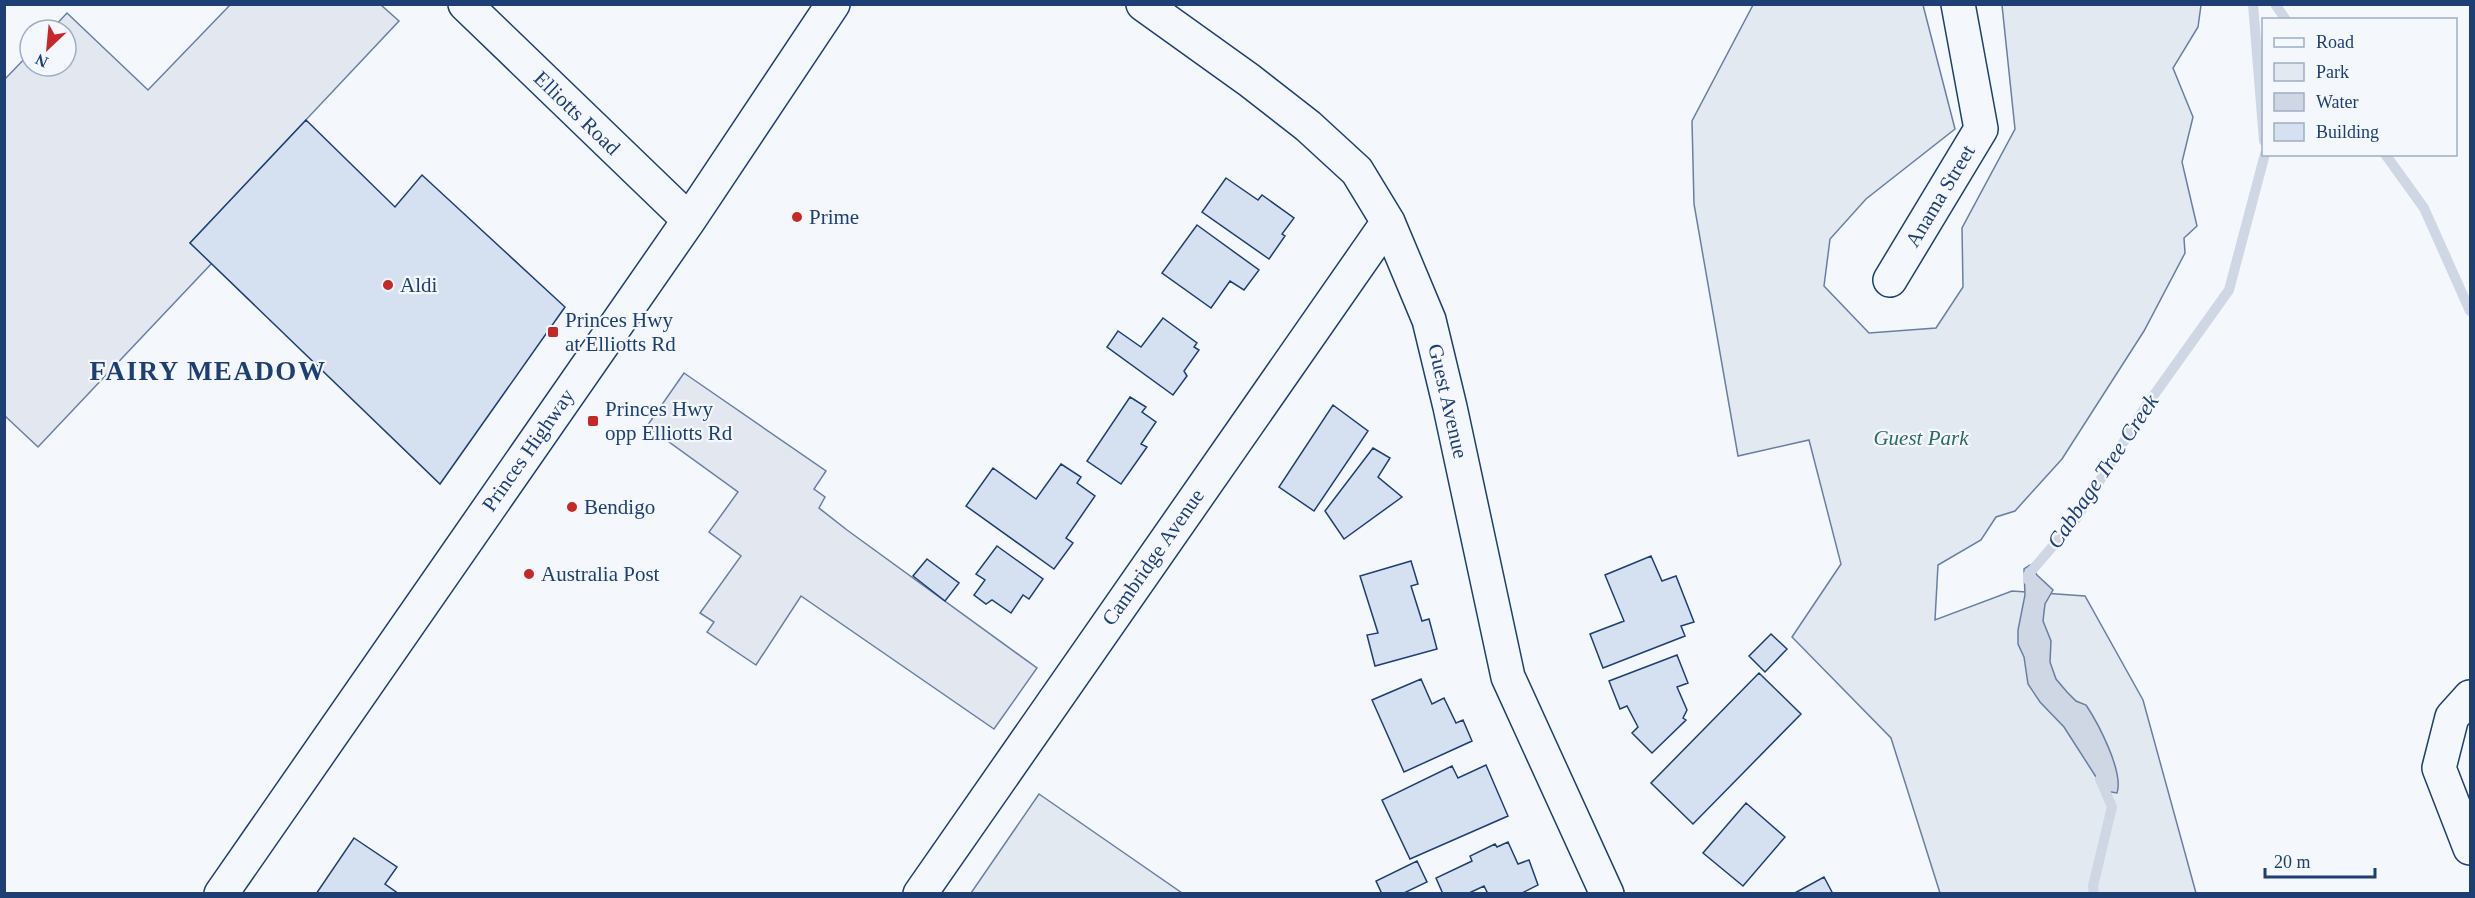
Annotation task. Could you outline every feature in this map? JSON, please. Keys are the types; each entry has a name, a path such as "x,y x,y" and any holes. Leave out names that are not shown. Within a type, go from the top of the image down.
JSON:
{"street":[{"name":"Elliotts Road","path":"465,4 689,220"},
{"name":"Princes Highway","path":"221,894 689,220 833,4"},
{"name":"Guest Avenue","path":"1143,4 1249,80 1308,126 1357,171 1388,222 1429,320 1508,677 1607,894"},
{"name":"Anama Street","path":"1890,280 1981,129 1958,4"},
{"name":"Cambridge Avenue","path":"920,894 1388,222"},
{"path":"2470,697 2452,717 2439,768 2470,848"}],"green space":[{"name":"Guest Park","path":"1753,5 1923,5 1955,129 1866,199 1830,239 1824,286 1869,333 1936,328 1963,287 1962,228 2015,129 2002,5 2201,5 2198,27 2173,68 2193,117 2182,162 2197,226 2184,238 2185,253 2144,331 2062,459 2015,511 1996,517 1981,540 1938,565 1935,620 2012,591 2085,596 2143,700 2196,893 1940,893 1891,738 1792,637 1841,564 1809,440 1738,456 1694,204 1692,121"},
{"path":"1039,794 1182,893 971,893"}],"shaded area":[{"path":"230,5 381,5 399,21 190,243 212,263 38,447 5,416 4,80 18,65 18,78 78,78 78,23 148,90"},
{"path":"67,13 72,18 62,18"},
{"path":"684,373 826,471 814,489 825,497 819,508 1037,668 994,729 801,596 756,665 707,632 714,622 700,613 741,556 709,532 738,492 647,426"}],"water":[{"name":"Cabbage Tree Creek","path":"2030,565 2053,590 2045,604 2043,621 2051,641 2050,662 2056,679 2076,701 2086,705 2097,723 2109,748 2117,773 2117,793 2105,791 2064,727 2040,702 2028,684 2024,657 2018,644 2018,630 2025,595 2024,569"}],"building":[{"name":"Aldi","path":"306,120 395,207 422,175 565,307 440,484 190,243"},
{"path":"1226,178 1258,200 1262,195 1294,218 1282,234 1285,236 1269,259 1202,212"},
{"path":"1197,225 1259,270 1244,290 1230,281 1211,308 1162,273"},
{"path":"1163,318 1197,343 1194,347 1199,350 1184,371 1187,376 1173,395 1107,347 1118,331 1141,347"},
{"path":"1130,397 1146,407 1142,412 1156,422 1141,444 1147,447 1121,484 1087,461"},
{"path":"1333,405 1368,431 1314,511 1279,487"},
{"path":"1373,448 1390,458 1378,477 1402,497 1344,539 1325,511"},
{"path":"1061,464 1081,477 1077,483 1095,496 1066,538 1073,543 1054,569 966,506 993,468 1036,499"},
{"path":"997,546 1043,579 1029,599 1023,595 1011,613 992,600 986,604 974,595 985,580 976,574"},
{"path":"1651,556 1662,581 1676,576 1694,622 1681,626 1685,636 1603,668 1590,634 1624,621 1605,575"},
{"path":"927,559 959,583 945,601 913,576"},
{"path":"1411,561 1418,584 1411,586 1422,621 1429,619 1437,649 1375,666 1367,635 1378,633 1360,576"},
{"path":"1771,634 1787,649 1765,672 1749,656"},
{"path":"1677,655 1688,683 1677,687 1687,710 1683,718 1686,720 1652,753 1632,733 1638,727 1627,706 1620,709 1609,681"},
{"path":"1759,673 1801,714 1693,824 1651,783"},
{"path":"1421,679 1432,704 1444,698 1456,723 1463,720 1472,741 1404,772 1372,700"},
{"path":"1486,765 1508,816 1410,859 1382,800 1452,766 1458,778"},
{"path":"1746,803 1785,837 1743,886 1703,853"},
{"path":"354,838 397,867 385,884 399,894 316,894"},
{"path":"1508,842 1518,864 1529,860 1538,885 1520,894 1488,894 1484,886 1467,894 1443,894 1436,878 1472,861 1470,856 1495,844 1497,847"},
{"path":"1417,861 1427,882 1402,894 1382,894 1376,881"},
{"path":"1824,877 1833,894 1793,894"}],"waterway":[{"name":"Cabbage Tree Creek","path":"2253,4 2262,116"},
{"path":"2275,4 2285,18"},
{"name":"Cabbage Tree Creek","path":"2028,580 2028,575 2076,519 2144,409 2229,290 2264,156"},
{"path":"2386,156 2424,208 2470,311"},
{"name":"Cabbage Tree Creek","path":"2094,894 2093,886 2112,807 2100,779"}],"place":[{"name":"Prime","path":"797,217"},
{"name":"Aldi","path":"388,285"},
{"name":"Princes Hwy at Elliotts Rd","path":"553,332"},
{"name":"Princes Hwy opp Elliotts Rd","path":"593,421"},
{"name":"Bendigo","path":"572,507"},
{"name":"Australia Post","path":"529,574"}],"district":[{"name":"FAIRY MEADOW","path":"208,371"}]}
